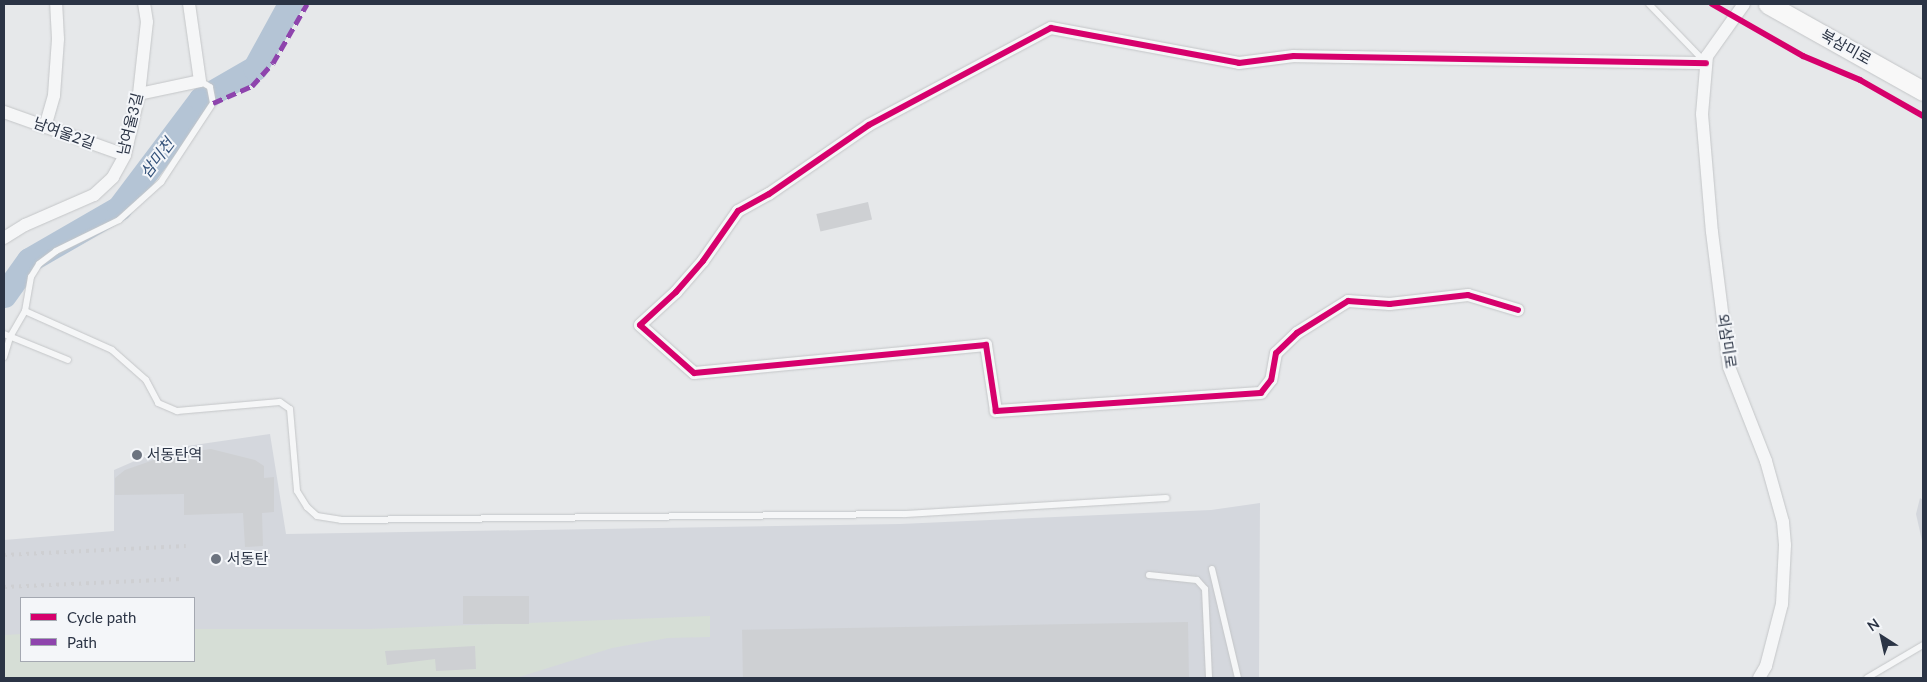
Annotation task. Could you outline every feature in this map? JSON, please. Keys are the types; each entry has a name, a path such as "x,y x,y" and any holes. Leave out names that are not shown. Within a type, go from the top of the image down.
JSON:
{"street":[{"path":"45,127 54,95 58,39 56,4"},
{"name":"남여울3길","path":"4,238 24,225 94,195 113,177 125,155 139,94 147,22 144,4"},
{"path":"139,94 205,84 189,4"},
{"name":"외삼미로","path":"1744,4 1707,56 1702,114 1712,232 1729,367 1776,493 1786,546 1782,604 1766,666 1759,678"},
{"name":"북삼미로","path":"1768,4 1923,91"},
{"path":"1518,310 1468,295 1390,304 1348,301 1297,333 1276,353 1271,380 1261,392 996,411 986,345 694,373 640,325 703,261 738,211 769,194 869,125 1051,28 1239,63 1294,56 1706,63"},
{"name":"남여울2길","path":"4,112 125,155"}],"lane":[{"path":"1649,4 1706,63"},
{"path":"4,357 7,336 25,311 32,277 39,264 56,251 119,220 144,200 182,153 213,103 205,84"},
{"path":"25,311 112,350 146,380 158,403 177,410 280,402 290,409 298,491 306,507 318,516 340,520 905,514 1167,498"},
{"path":"7,336 68,360"},
{"path":"1212,569 1238,678"},
{"path":"1149,576 1197,580 1205,589 1209,678"},
{"path":"1867,678 1923,644"}],"shaded area":[{"path":"270,434 286,534 900,524 1211,510 1260,503 1259,678 4,678 4,540 114,531 114,470 160,450"},
{"path":"1920,498 1923,500 1923,545 1916,514"},
{"path":"710,616 710,637 668,638 612,648 516,678 4,678 4,635 20,634 20,662 195,662 195,629 369,629"}],"building":[{"path":"868,202 872,220 820,231 816,214"},
{"path":"211,449 255,460 264,466 264,478 274,477 274,512 262,513 263,546 245,547 243,513 184,515 184,494 115,495 115,478 125,470 168,455"},
{"path":"463,596 529,596 529,624 463,624"},
{"path":"1188,622 1189,678 743,678 742,630"},
{"path":"475,646 476,669 436,671 435,659 387,665 385,651"}],"waterway":[{"name":"삼미천","path":"4,295 29,260 119,208 201,99 255,68 290,4"}],"railway":[{"path":"4,555 186,546"},
{"path":"4,587 182,579"}],"marked path":[{"path":"213,103 252,86 273,63 307,4"}],"cycle path":[{"path":"1712,4 1803,56 1860,80 1923,116"},
{"path":"1518,310 1468,295 1390,304 1348,301 1297,333 1276,353 1271,380 1261,393 996,411 986,345 694,373 640,325 676,292 703,261 738,211 769,194 869,125 1051,28 1239,63 1294,56 1706,63"}],"place":[{"name":"서동탄역","path":"137,455"},
{"name":"서동탄","path":"216,559"}]}
